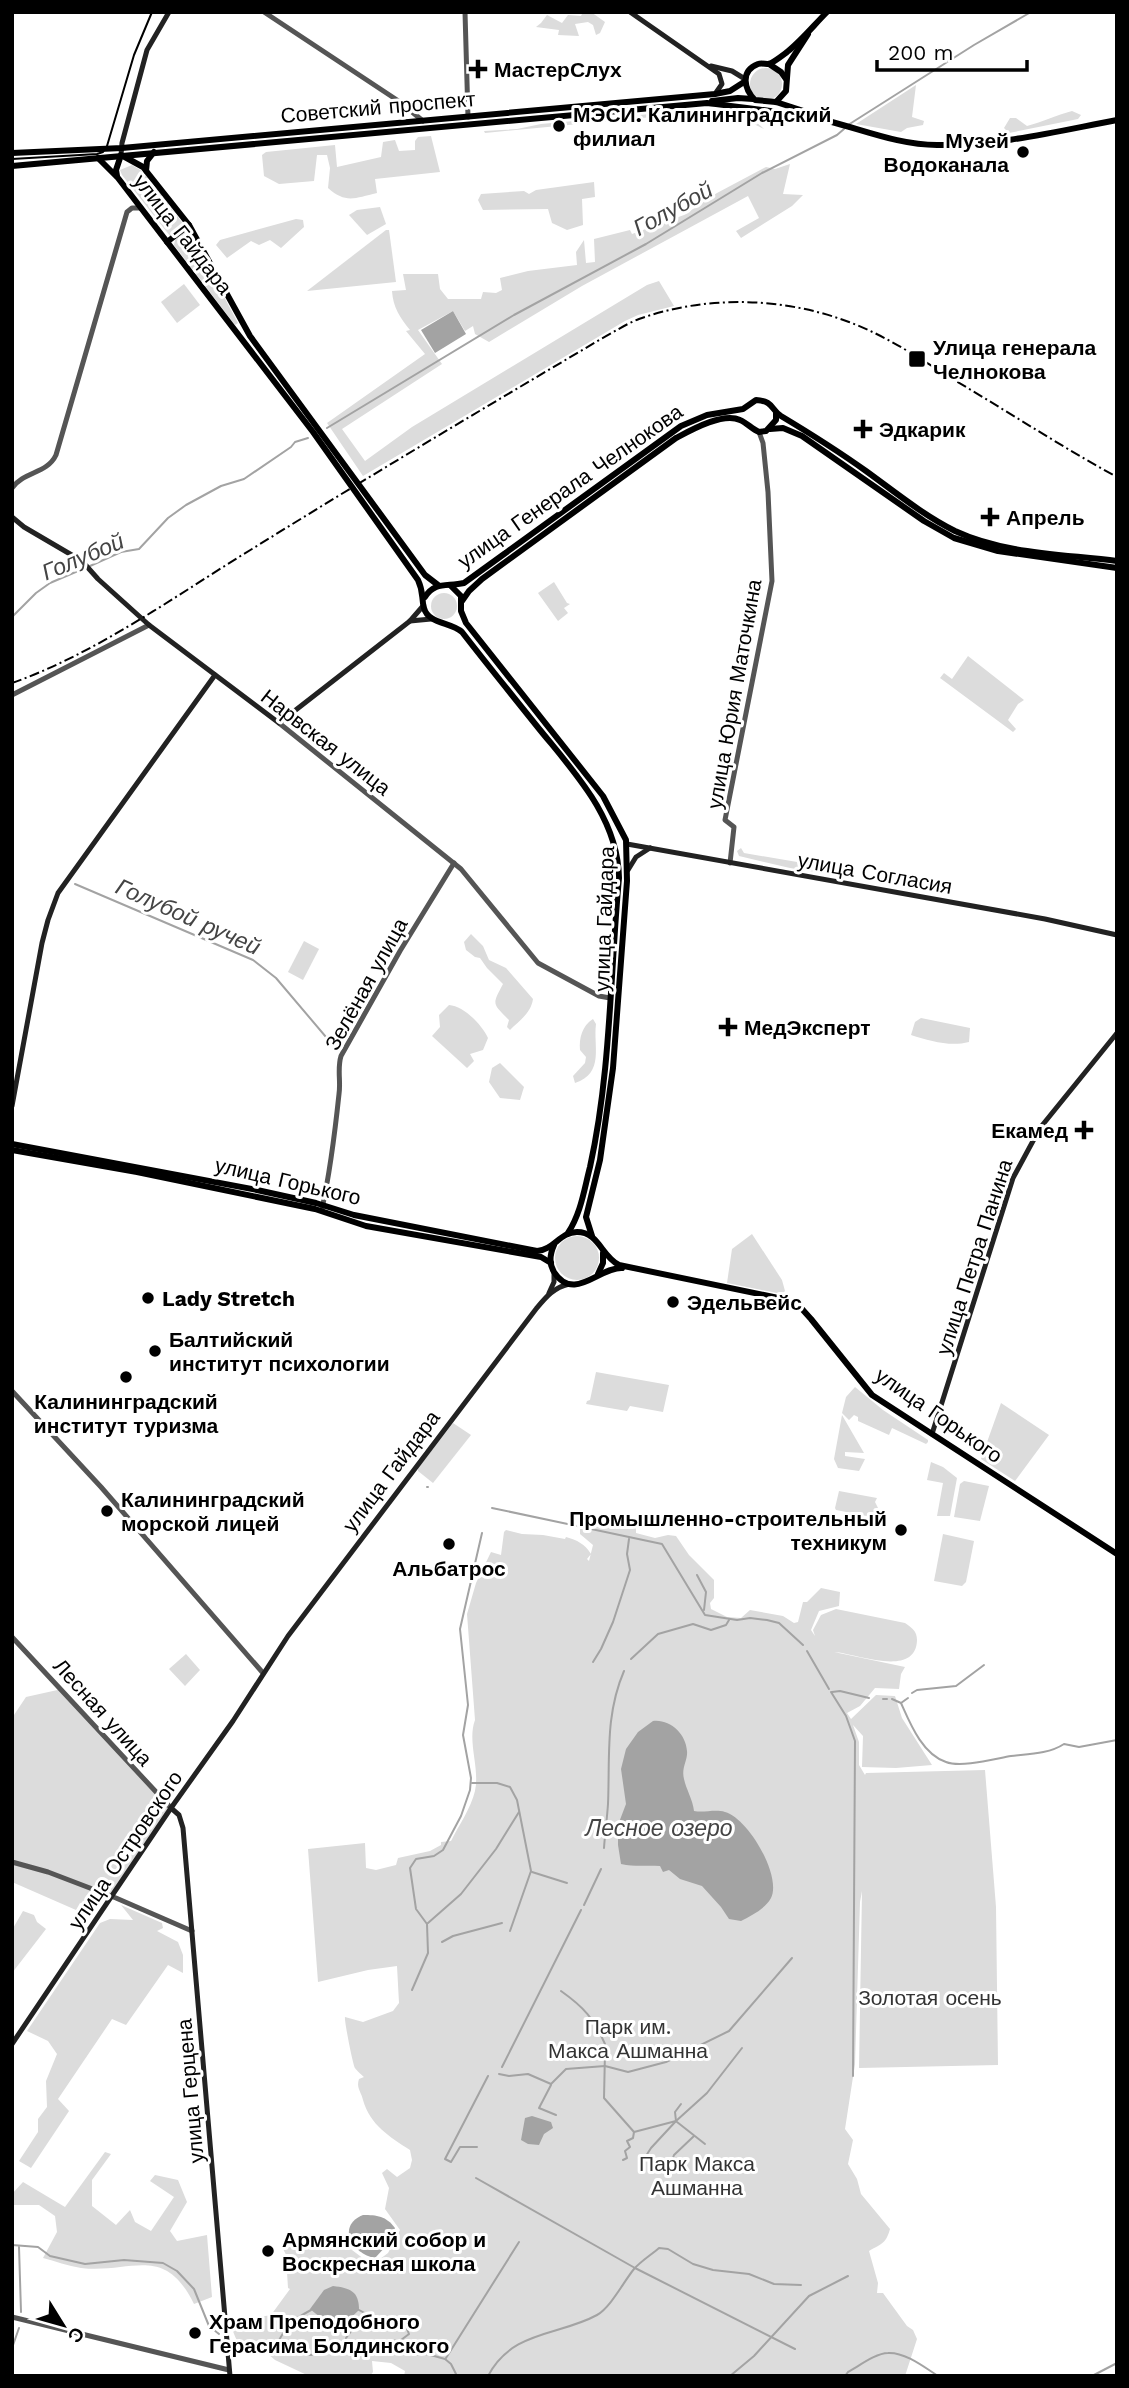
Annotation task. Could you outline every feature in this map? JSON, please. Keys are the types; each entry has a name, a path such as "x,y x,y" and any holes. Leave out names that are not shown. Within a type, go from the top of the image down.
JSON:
{"main road":[{"path":"121,152 147,50 169,12"},
{"path":"630,12 719,75 722,84 715,94"},
{"path":"769,64 788,51 827,12"},
{"path":"787,82 781,72 769,64 760,63 753,67 745,81 746,89 755,100 776,102 786,91 787,82 788,65 812,28"},
{"path":"708,65 732,71 745,81"},
{"name":"Советский проспект","path":"12,166 406,122 715,94 730,91 745,81"},
{"name":"Советский проспект","path":"707,103 717,99 755,100"},
{"name":"Советский проспект","path":"776,102 848,127 906,142 936,145 980,145 1117,120"},
{"name":"Советский проспект","path":"12,153 154,152 707,103 737,105 830,121"},
{"name":"улица Гайдара","path":"344,469 118,178 116,170 121,152 146,170 188,225 250,336 364,497 425,575 438,585"},
{"path":"146,170 147,161 154,152"},
{"path":"97,158 118,178"},
{"path":"167,242 188,225"},
{"name":"улица Генерала Челнокова","path":"462,601 482,579 690,421 716,412 739,410 756,400 770,403 776,413 815,435 930,516 963,534 1010,548 1117,561"},
{"path":"749,426 745,419 750,405"},
{"path":"765,431 776,420 776,413"},
{"name":"улица Генерала Челнокова","path":"450,585 464,583 676,438 705,424 736,419 765,431 783,428 802,436 931,526 965,542 1017,554 1117,568"},
{"name":"улица Гайдара","path":"364,497 418,580 431,619 454,625 462,632 574,773 601,811 615,846 619,878 602,1094 578,1216 568,1233"},
{"name":"Нарвская улица","path":"12,517 24,527 68,551 149,625 279,723"},
{"path":"279,723 410,621 429,591 438,585 450,585 461,596 462,601 457,617 445,622"},
{"name":"улица Гайдара","path":"461,611 471,631 603,796 627,844 613,1068 600,1160 586,1217 593,1237"},
{"path":"410,621 431,619"},
{"path":"12,1106 42,943 58,893 215,675"},
{"path":"615,846 627,844"},
{"name":"улица Согласия","path":"627,844 1045,919 1117,935"},
{"path":"627,871 636,857 650,848"},
{"name":"улица Петра Панина","path":"932,1435 1013,1178 1040,1128 1117,1033"},
{"name":"улица Горького","path":"12,1144 257,1190 323,1208 366,1226 541,1257 551,1263"},
{"name":"улица Горького","path":"12,1150 537,1251 554,1244"},
{"path":"571,1284 554,1272 551,1263 554,1244 568,1233 583,1232 593,1237 603,1253 601,1267 593,1279"},
{"name":"улица Горького","path":"603,1253 616,1264 634,1269 783,1299 791,1303 811,1319 866,1389 932,1435 1117,1554"},
{"name":"улица Горького","path":"571,1284 584,1283 610,1269 634,1269"},
{"name":"улица Гайдара","path":"263,1674 309,1608 549,1293 554,1282 554,1272"},
{"path":"549,1293 558,1287 571,1284"},
{"name":"улица Островского","path":"12,2044 263,1674"},
{"name":"улица Герцена","path":"171,1808 179,1815 183,1828 229,2373"}],"street":[{"path":"264,12 407,107 423,121"},
{"path":"464,12 468,117"},
{"path":"406,122 407,107"},
{"path":"12,488 21,477 50,464 57,455 127,212 132,208 141,208"},
{"name":"улица Юрия Маточкина","path":"730,863 734,827 725,820 772,581 763,443 765,431"},
{"path":"12,695 149,625"},
{"name":"Нарвская улица","path":"279,723 467,874 538,963 600,996 610,998"},
{"name":"Зелёная улица","path":"323,1208 341,1083 338,1066 341,1056 400,951 454,863"},
{"path":"12,1391 101,1487 263,1674"},
{"name":"Лесная улица","path":"12,1637 171,1808"},
{"path":"12,1862 48,1872 192,1931"},
{"path":"12,2317 229,2373"}],"green space":[{"path":"583,12 591,12 605,22 600,33 596,35 593,25 588,22 575,24 579,36 558,35 559,30 536,27 547,15 562,23 568,15 581,16"},
{"path":"766,68 778,72 782,84 778,96 766,100 754,96 750,84 754,72"},
{"path":"916,85 912,117 924,121 923,125 901,132 856,124"},
{"path":"705,109 722,110 737,113 751,118 764,129 729,112 705,112 484,131 541,124"},
{"path":"1072,111 1081,115 1078,119 1009,133 1004,128 1010,118 1016,118 1027,126"},
{"path":"431,136 440,172 375,179 377,193 363,197 346,198 328,188 330,168 327,155 317,155 314,181 279,184 264,176 262,155 266,152 335,145 337,167 381,157 383,142 395,140 399,151 415,150 418,137"},
{"path":"790,164 783,194 803,195 792,206 741,238 736,231 759,218 748,196 582,286 489,342 475,334 473,326 465,331 453,311 418,330 442,364 342,429 365,461 412,427 647,285 659,281 674,306 625,321 363,476 327,423 425,354 406,331 410,330 400,317 394,302 392,291 406,290 403,274 438,274 440,289 448,299 481,299 483,292 496,293 502,290 500,278 528,271 577,265 576,252 584,240 586,263 595,262 594,239 630,230 632,234 684,215 717,193 766,167 775,169"},
{"path":"132,165 145,173 184,225 170,236 122,175 120,170"},
{"path":"594,182 595,197 582,199 583,225 567,230 552,223 548,209 483,210 478,200 481,194 524,191 529,194 536,190"},
{"path":"380,207 386,224 367,235 349,215 357,210"},
{"path":"296,219 303,220 304,227 281,248 270,240 259,245 251,241 227,258 216,245 220,240"},
{"path":"389,230 396,282 307,291"},
{"path":"184,232 190,233 238,323 235,325 174,245 175,240"},
{"path":"184,284 200,305 177,323 161,302"},
{"path":"554,582 570,604 564,608 568,613 558,621 538,593"},
{"path":"444,593 453,597 457,606 453,615 444,619 435,615 431,606 435,597"},
{"path":"968,656 1024,700 1018,704 1008,720 1016,729 1013,732 940,678 944,673 952,679"},
{"path":"741,848 744,853 844,870 846,865 852,868 851,874 848,877 790,868 739,856 737,851"},
{"path":"471,934 483,946 489,960 506,968 533,999 527,1012 510,1030 507,1027 509,1020 496,1004 503,984 480,958 466,950 464,942"},
{"path":"304,941 319,949 303,980 288,972"},
{"path":"449,1005 472,1017 488,1038 483,1050 470,1054 474,1061 467,1068 432,1036 440,1027 439,1015"},
{"path":"921,1018 970,1028 969,1042 947,1044 911,1035 915,1022"},
{"path":"593,1019 596,1024 594,1066 591,1073 575,1083 573,1076 585,1063 586,1057 580,1050 581,1037 586,1025"},
{"path":"500,1063 524,1087 520,1100 500,1098 489,1082 492,1068"},
{"path":"752,1234 782,1280 785,1291 782,1294 727,1283 732,1249"},
{"path":"577,1236 592,1243 599,1258 592,1273 577,1280 562,1273 555,1258 562,1243"},
{"path":"596,1372 669,1385 663,1412 630,1406 627,1411 586,1404 590,1400"},
{"path":"855,1387 928,1442 926,1444 892,1428 889,1435 858,1421 858,1417 854,1415 849,1420 842,1413 846,1397"},
{"path":"1001,1403 1049,1435 1015,1481 981,1459"},
{"path":"842,1415 864,1453 845,1452 845,1456 865,1459 859,1471 838,1468 834,1459"},
{"path":"453,1423 471,1435 433,1483 418,1471 418,1468"},
{"path":"931,1462 957,1478 950,1516 937,1516 943,1483 927,1480"},
{"path":"964,1481 989,1486 980,1521 954,1517 960,1484"},
{"path":"839,1491 877,1498 875,1502 879,1510 887,1512 882,1519 836,1510"},
{"name":"Парк Макса Ашманна","path":"578,1514 630,1525 636,1527 636,1533 655,1538 676,1536 689,1555 714,1580 711,1609 727,1617 741,1618 750,1610 783,1616 794,1623 798,1622 803,1602 807,1602 821,1588 840,1592 839,1606 819,1611 811,1630 815,1636 813,1630 821,1615 836,1609 905,1623 915,1632 917,1640 914,1652 907,1658 883,1661 834,1652 905,1667 899,1689 875,1688 860,1706 847,1713 851,1719 876,1695 895,1696 902,1718 932,1765 862,1767 863,1736 853,1725 859,1742 859,1765 865,1775 985,1770 996,1907 998,2065 859,2068 862,1891 860,1902 855,2064 845,2129 853,2140 848,2164 857,2179 861,2194 890,2229 883,2242 869,2251 878,2283 877,2293 883,2293 907,2326 913,2330 917,2339 905,2376 404,2376 405,2371 391,2363 372,2361 373,2372 370,2376 309,2376 258,2350 241,2350 234,2334 233,2318 249,2319 271,2315 290,2289 287,2272 291,2264 283,2249 316,2249 327,2238 344,2244 364,2259 376,2262 388,2253 400,2230 385,2209 389,2188 382,2173 387,2169 397,2177 410,2168 412,2160 410,2150 382,2130 366,2109 358,2085 359,2079 364,2077 354,2065 345,2020 345,2017 363,2022 393,2011 399,2003 397,1966 318,1982 308,1849 365,1843 366,1868 376,1870 396,1865 398,1858 430,1851 441,1845 441,1842 451,1841 471,1804 476,1782 472,1737 475,1720 467,1614 476,1583 491,1552 501,1555 506,1530 522,1534 566,1537 580,1543 591,1554 593,1545 580,1534"},
{"path":"943,1534 974,1541 966,1582 962,1586 934,1581"},
{"path":"186,1654 200,1670 185,1686 169,1669"},
{"path":"62,1689 171,1808 112,1897 94,1891 85,1904 80,1903 76,1910 12,1882 12,1718 26,1697"},
{"path":"121,1905 162,1923 163,1928 157,1931 178,1942 183,1955 183,1973 168,1965 126,2025 112,2019 58,2099 69,2111 31,2168 19,2161 38,2132 38,2119 47,2107 46,2081 57,2054 48,2041 27,2031 100,1923 110,1919 133,1920"},
{"path":"23,1911 34,1915 37,1922 46,1929 12,1973 12,1930"},
{"path":"105,2152 111,2154 92,2180 92,2206 116,2225 130,2210 135,2222 151,2231 174,2197 150,2181 155,2175 178,2180 187,2202 170,2231 177,2241 207,2235 212,2297 194,2304 183,2285 171,2273 158,2267 145,2265 81,2268 43,2258 57,2232 55,2216 39,2205 14,2205 12,2209 12,2194 23,2182 65,2207"}],"water":[{"path":"453,311 466,334 435,353 421,330"},
{"name":"Лесное озеро","path":"653,1721 671,1725 684,1739 687,1754 683,1775 694,1811 721,1811 734,1817 753,1836 761,1849 772,1876 771,1898 762,1909 741,1921 729,1919 702,1886 680,1879 669,1870 663,1872 660,1866 621,1864 618,1825 626,1804 621,1769 626,1749 638,1732"},
{"path":"532,2116 551,2122 553,2128 544,2134 539,2145 521,2140 525,2118"},
{"path":"363,2215 381,2217 395,2228 388,2244 375,2258 360,2251 350,2239 350,2226"},
{"path":"333,2286 349,2289 357,2299 359,2310 343,2325 331,2326 310,2309 324,2290"}],"waterway":[{"name":"Голубой","path":"848,125 1031,12"},
{"name":"Голубой","path":"327,428 514,315 646,244 762,173 844,129"},
{"name":"Голубой","path":"90,566 121,552 139,549 168,518 186,505 221,486 244,479 295,442 308,438"},
{"name":"Голубой","path":"12,617 50,583 85,568"},
{"name":"Голубой ручей","path":"75,884 253,960 276,978 337,1050"},
{"path":"492,1508 662,1544 705,1615 779,1623 803,1645"},
{"path":"412,1990 428,1953 427,1924 416,1909 410,1868 416,1859 434,1856 443,1850 461,1816 470,1790 471,1778 463,1735 468,1705 460,1629 482,1533"},
{"path":"593,1662 613,1622 630,1570 627,1554 629,1539"},
{"path":"697,1575 706,1592 704,1610"},
{"path":"631,1659 658,1634 693,1624 711,1630 726,1625 729,1620"},
{"path":"807,1651 829,1689"},
{"path":"912,1693 917,1690 956,1686 984,1665"},
{"path":"604,1848 611,1720 624,1671"},
{"path":"832,1692 840,1691 869,1698"},
{"path":"831,1692 846,1716 855,1741 853,2076"},
{"path":"901,1703 908,1698"},
{"path":"892,1699 901,1703 918,1737 930,1752 952,1764 969,1764 1038,1753 1064,1744 1079,1747 1117,1740"},
{"path":"472,1783 497,1783 510,1787 517,1800 531,1871 510,1931"},
{"path":"428,1923 461,1894 496,1849 519,1812"},
{"path":"584,1905 601,1869"},
{"path":"532,1872 567,1883"},
{"path":"502,2067 581,1910"},
{"path":"442,1942 453,1936 502,1923"},
{"path":"499,2074 528,2074 551,2084 566,2069 605,2066 628,2072 666,2062 729,2031 792,1958"},
{"path":"561,1991 588,2014 605,2044"},
{"path":"605,2052 604,2098 634,2132 676,2121 707,2093 742,2048"},
{"path":"477,2147 460,2147 451,2162 445,2159 488,2076"},
{"path":"551,2085 539,2108 556,2115"},
{"path":"644,2159 676,2121 675,2112 681,2104"},
{"path":"677,2122 705,2144"},
{"path":"623,2160 627,2158 625,2151 630,2147 627,2141 633,2138 634,2132"},
{"path":"670,2166 674,2155 694,2136"},
{"path":"476,2178 635,2268 795,2349"},
{"path":"446,2358 519,2242"},
{"path":"12,2245 38,2247 50,2256 85,2264 124,2260 163,2263 177,2271 194,2289 209,2326 219,2334"},
{"path":"19,2247 21,2312"},
{"path":"488,2376 498,2361 523,2342 597,2315 612,2300 634,2269 659,2248 668,2249 693,2264 713,2270 749,2274 774,2284 801,2285"},
{"path":"730,2376 754,2356 809,2296 848,2276"},
{"path":"275,2348 288,2325 311,2310"},
{"path":"359,2310 405,2324 409,2334 401,2340 391,2341"},
{"path":"346,2338 364,2314"},
{"path":"12,2348 19,2328"},
{"path":"237,2345 249,2344 258,2348 275,2348 311,2355 324,2353 340,2344 381,2346 413,2355 427,2354 445,2359 457,2376"},
{"path":"845,2376 868,2360 888,2353 908,2357 938,2376"},
{"path":"1092,2376 1117,2363"}],"tram line":[{"path":"12,159 103,152 134,55 152,12"}],"railway":[{"path":"12,683 44,671 105,640 383,469 620,328 639,319 691,306 744,302 771,304 798,308 849,322 904,349 1117,477"}],"place":[{"name":"МастерСлух","path":"478,69"},
{"name":"МЭСИ. Калининградский филиал","path":"559,126"},
{"name":"Музей Водоканала","path":"1023,152"},
{"name":"Улица генерала Челнокова","path":"917,359"},
{"name":"Эдкарик","path":"863,429"},
{"name":"Апрель","path":"990,517"},
{"name":"МедЭксперт","path":"728,1027"},
{"name":"Екамед","path":"1084,1130"},
{"name":"Lady Stretch","path":"148,1298"},
{"name":"Эдельвейс","path":"673,1302"},
{"name":"Балтийский институт психологии","path":"155,1351"},
{"name":"Калининградский институт туризма","path":"126,1377"},
{"name":"Калининградский морской лицей","path":"107,1511"},
{"name":"Промышленно-строительный техникум","path":"901,1530"},
{"name":"Альбатрос","path":"449,1544"},
{"name":"Армянский собор и Воскресная школа","path":"268,2251"},
{"name":"Храм Преподобного Герасима Болдинского","path":"195,2333"}],"park label":[{"name":"Золотая осень","path":"930,1997"},
{"name":"Парк им. Макса Ашманна","path":"628,2038"}]}
